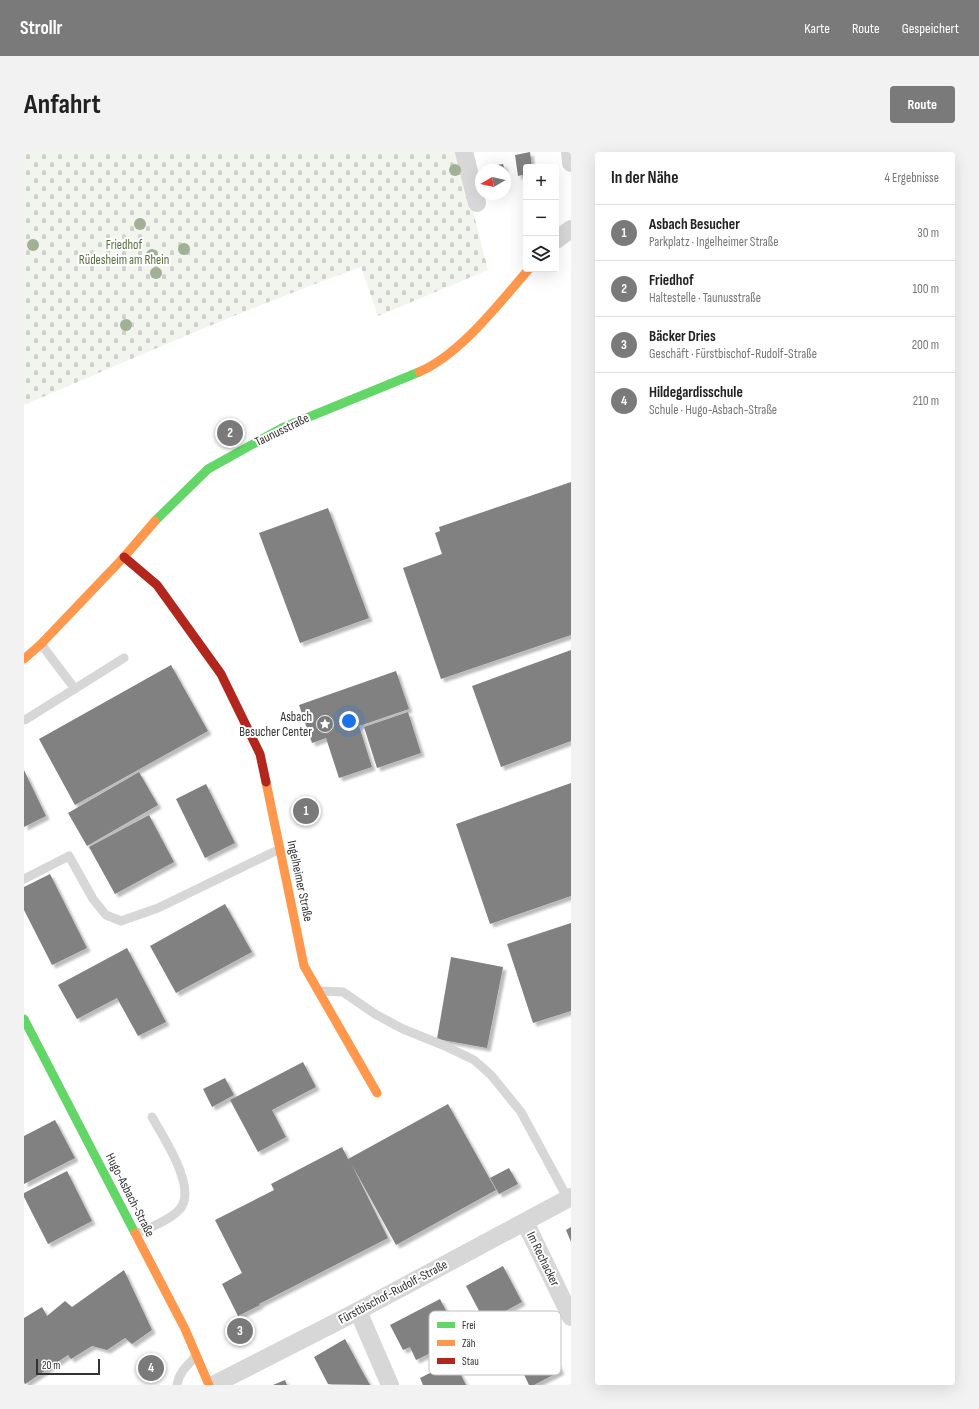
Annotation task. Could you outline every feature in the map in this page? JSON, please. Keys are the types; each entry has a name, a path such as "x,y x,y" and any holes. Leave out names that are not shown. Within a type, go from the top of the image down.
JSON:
{"street":[{"path":"464,152 477,203"},
{"path":"570,152 571,163"},
{"path":"559,238 571,228"},
{"name":"Taunusstraße","path":"24,659 41,644 124,557 148,528 208,469 282,428 423,370 439,361 466,339 526,272"},
{"name":"Ingelheimer Straße","path":"124,557 157,585 221,674 260,754 304,966 377,1093"},
{"name":"Hugo-Asbach-Straße","path":"24,1019 185,1330 209,1385"},
{"name":"Fürstbischof-Rudolf-Straße","path":"213,1385 358,1311 569,1198"},
{"name":"Im Rechacker","path":"525,1222 571,1317"},
{"path":"358,1311 390,1385"}],"lane":[{"path":"41,644 75,689"},
{"path":"25,720 124,658"},
{"path":"24,879 69,856 92,899 106,915 121,921 158,908 280,849"},
{"path":"318,991 343,992 375,1014 403,1029 445,1046 474,1060 491,1075 521,1112 569,1198"},
{"path":"136,1234 172,1216 180,1210 184,1203 186,1194 181,1172 152,1117"},
{"path":"178,1385 178,1378 184,1368 196,1356"}],"green space":[{"name":"Friedhof Rüdesheim am Rhein","path":"24,152 458,152 488,270 378,316 361,267 234,316 24,405"}],"building":[{"path":"530,152 532,164 523,164 523,175 518,176 515,155"},
{"path":"571,482 571,635 441,679 403,568 442,554 435,533 440,531 439,527"},
{"path":"328,508 369,618 300,643 259,533"},
{"path":"571,650 571,741 501,767 472,686"},
{"path":"171,665 208,731 75,805 39,739"},
{"path":"396,671 409,709 359,726 372,767 339,778 326,738 312,743 299,705"},
{"path":"408,712 421,753 377,768 364,727"},
{"path":"24,770 46,816 24,827"},
{"path":"139,772 158,805 87,846 68,813"},
{"path":"571,783 571,896 490,924 456,824"},
{"path":"206,784 235,843 205,858 176,799"},
{"path":"149,815 174,862 115,894 89,847"},
{"path":"50,874 87,948 52,965 24,910 24,887"},
{"path":"225,904 252,952 176,993 150,946"},
{"path":"571,923 571,1011 533,1023 507,944"},
{"path":"127,948 166,1022 138,1036 117,998 77,1019 58,985"},
{"path":"451,957 503,967 487,1048 437,1039"},
{"path":"303,1062 316,1087 272,1110 286,1137 258,1152 230,1100"},
{"path":"225,1078 234,1095 212,1107 203,1089"},
{"path":"448,1104 496,1190 396,1245 351,1163 388,1238 238,1316 222,1284 242,1273 215,1220 274,1190 271,1184 342,1147 348,1159"},
{"path":"55,1120 75,1158 24,1184 24,1136"},
{"path":"509,1168 518,1184 499,1194 490,1178"},
{"path":"67,1171 92,1221 48,1244 24,1197 24,1193"},
{"path":"571,1227 571,1242 566,1230"},
{"path":"503,1266 522,1302 505,1311 479,1311 466,1286"},
{"path":"124,1270 152,1330 132,1344 125,1338 107,1350 92,1346 71,1359 68,1355 24,1385 24,1318 42,1307 47,1316 65,1301 72,1307"},
{"path":"440,1299 446,1311 429,1311 429,1354 416,1360 410,1347 403,1350 390,1325"},
{"path":"345,1339 370,1385 328,1384 314,1357"},
{"path":"429,1374 429,1375 461,1375 466,1385 423,1385 420,1378"},
{"path":"524,1375 553,1375 534,1385 529,1385"},
{"path":"285,1380 287,1385 273,1385"}],"traffic: fast":[{"path":"155,521 208,469 282,428 419,372"},
{"path":"24,1019 135,1233"}],"traffic: slow":[{"path":"419,372 435,364 464,340 492,312 526,272"},
{"path":"24,659 41,644 124,557 155,521"},
{"path":"266,782 304,966 377,1093"},
{"path":"135,1233 185,1329 209,1385"}],"traffic: jam":[{"path":"124,557 157,585 221,674 260,754 266,782"}],"place":[{"name":"Friedhof","path":"230,433"},
{"name":"Asbach Besucher Center","path":"325,724"},
{"name":"Asbach Besucher","path":"306,811"},
{"name":"Bäcker Dries","path":"240,1331"},
{"name":"Hildegardisschule","path":"151,1368"}]}
